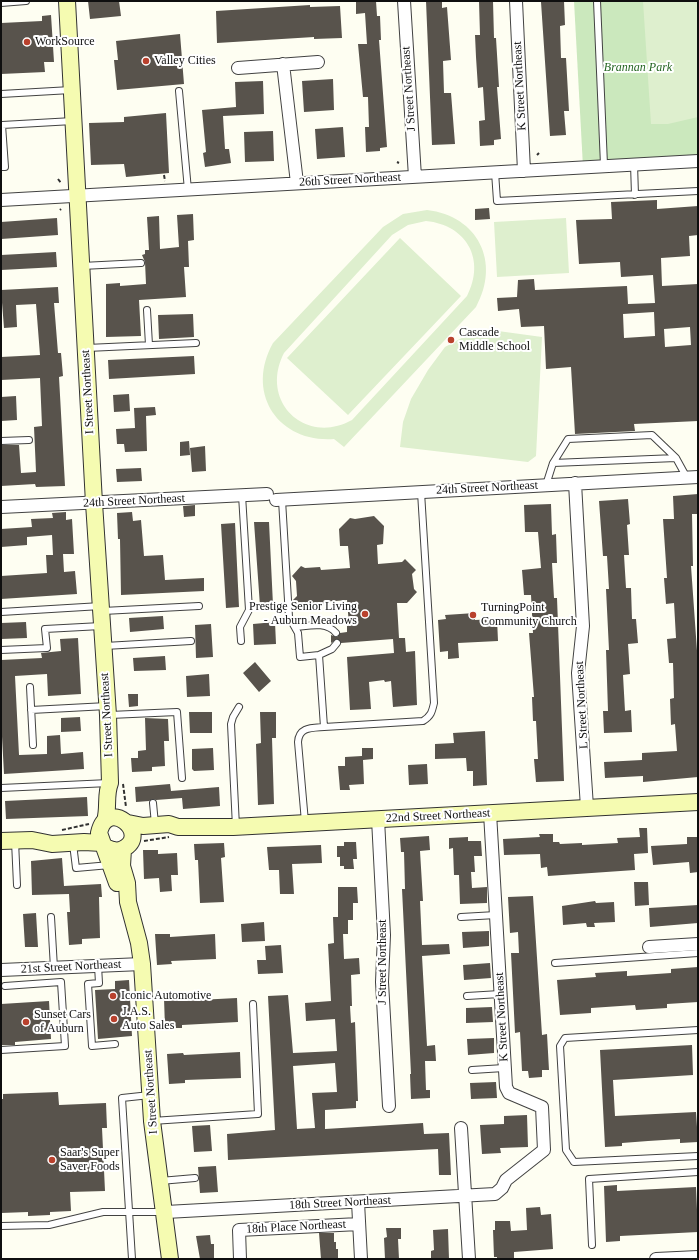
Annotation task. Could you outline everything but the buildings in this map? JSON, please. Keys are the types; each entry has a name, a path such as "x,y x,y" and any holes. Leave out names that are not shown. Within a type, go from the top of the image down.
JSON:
{"street":[{"name":"I Street Northeast","path":"67,1 85,348 108,711 110,783 106,791 108,803 104,822 99,833 118,884 128,902"},
{"name":"J Street Northeast","path":"404,1 415,177"},
{"name":"K Street Northeast","path":"516,1 524,171"},
{"path":"238,68 318,62"},
{"path":"283,64 297,183"},
{"name":"26th Street Northeast","path":"1,200 524,171 604,165 698,161"},
{"name":"24th Street Northeast","path":"1,507 242,495 275,498 421,492 692,478"},
{"name":"L Street Northeast","path":"576,484 583,626 578,673 588,807"},
{"name":"I Street Northeast","path":"110,783 115,790 125,821 132,832 132,844 122,866 127,884 128,902 142,964 152,1121 160,1181 166,1212 170,1259"},
{"name":"22nd Street Northeast","path":"125,821 143,826 169,824 178,827 236,827 698,802"},
{"name":"K Street Northeast","path":"490,813 506,1087 509,1093 542,1107 545,1148 506,1180"},
{"path":"8,841 32,840 52,835 71,834 83,831 114,817 125,821"},
{"name":"J Street Northeast","path":"378,819 384,935 382,982 389,1106"},
{"name":"22nd Street Northeast","path":"132,844 145,836 169,832 178,827"},
{"path":"32,840 52,844 73,842 104,845 114,850 132,844"},
{"path":"649,948 698,944"},
{"name":"21st Street Northeast","path":"1,970 142,964"},
{"path":"461,1128 469,1259"},
{"name":"18th Street Northeast","path":"166,1212 495,1194 502,1188 506,1180"},
{"path":"358,1202 361,1259"},
{"name":"18th Place Northeast","path":"240,1259 239,1230 359,1224"},
{"path":"656,1259 698,1257"}],"lane":[{"path":"1,3 26,1"},
{"path":"597,1 604,165"},
{"path":"1,94 72,90"},
{"path":"179,91 188,190"},
{"path":"1,167 5,167 2,125 73,121"},
{"path":"634,164 635,195"},
{"path":"495,172 496,201 698,192"},
{"path":"81,266 141,263"},
{"path":"147,310 149,345"},
{"path":"85,348 196,343"},
{"path":"546,485 553,463 568,439 652,435 676,458 692,478"},
{"path":"1,442 29,440"},
{"path":"553,463 676,458"},
{"path":"305,823 299,736 308,728 423,721 429,717 432,712 434,703 421,492"},
{"path":"241,641 240,627 249,610 242,495"},
{"path":"275,498 289,617 298,632 300,656 319,656 332,649 337,643"},
{"path":"1,612 101,614 199,606"},
{"path":"1,650 47,648 45,629 101,614"},
{"path":"295,627 319,625 328,626 336,633"},
{"path":"104,646 191,640"},
{"path":"319,656 324,727"},
{"path":"30,687 33,745"},
{"path":"236,827 232,717 240,707"},
{"path":"31,710 177,712 182,778"},
{"path":"1,788 110,783"},
{"path":"153,803 155,825"},
{"path":"8,841 18,885"},
{"path":"73,842 76,868 112,865"},
{"path":"460,917 496,916"},
{"path":"51,917 54,968"},
{"path":"555,963 698,953"},
{"path":"98,966 99,983 88,984 92,1046 115,1044"},
{"path":"1,1050 65,1046 61,982 5,986"},
{"path":"467,996 500,994"},
{"path":"152,1121 258,1114 253,1004"},
{"path":"698,1030 565,1038 560,1046 566,1150 574,1162 698,1156"},
{"path":"472,1070 504,1068"},
{"path":"132,1259 122,1098 150,1095"},
{"path":"592,1245 589,1178 698,1172"},
{"path":"160,1181 195,1178"},
{"path":"1,1226 49,1225 103,1212 166,1212"}],"path":[{"path":"58,179 60,183"},
{"path":"132,844 166,839"}],"green space":[{"name":"Brannan Park","path":"574,1 698,1 698,161 583,167"},
{"path":"643,1 698,1 698,117 668,124 651,124"},
{"path":"427,210 445,214 460,221 472,231 480,244 485,258 486,274 483,290 476,307 344,447 334,439 314,438 297,433 283,424 272,411 265,396 263,380 265,362 273,343 383,227 403,214","holes":["426,221 440,224 452,229 462,237 469,246 473,258 474,270 472,283 467,296 352,420 335,427 318,427 303,423 291,414 282,402 277,387 278,371 284,353 392,235 408,225"]},
{"path":"566,218 569,273 497,277 494,222"},
{"path":"400,238 461,296 348,415 287,358"},
{"path":"498,331 542,337 536,456 528,462 400,447 403,422 411,399 428,370 445,347 467,335"}],"place":[{"name":"WorkSource","path":"27,42"},
{"name":"Valley Cities","path":"146,61"},
{"name":"Cascade Middle School","path":"451,340"},
{"name":"Prestige Senior Living - Auburn Meadows","path":"365,614"},
{"name":"TurningPoint Community Church","path":"473,615"},
{"name":"Iconic Automotive","path":"113,996"},
{"name":"J.A.S. Auto Sales","path":"114,1019"},
{"name":"Sunset Cars of Auburn","path":"26,1022"},
{"name":"Saar's Super Saver Foods","path":"52,1160"}]}
